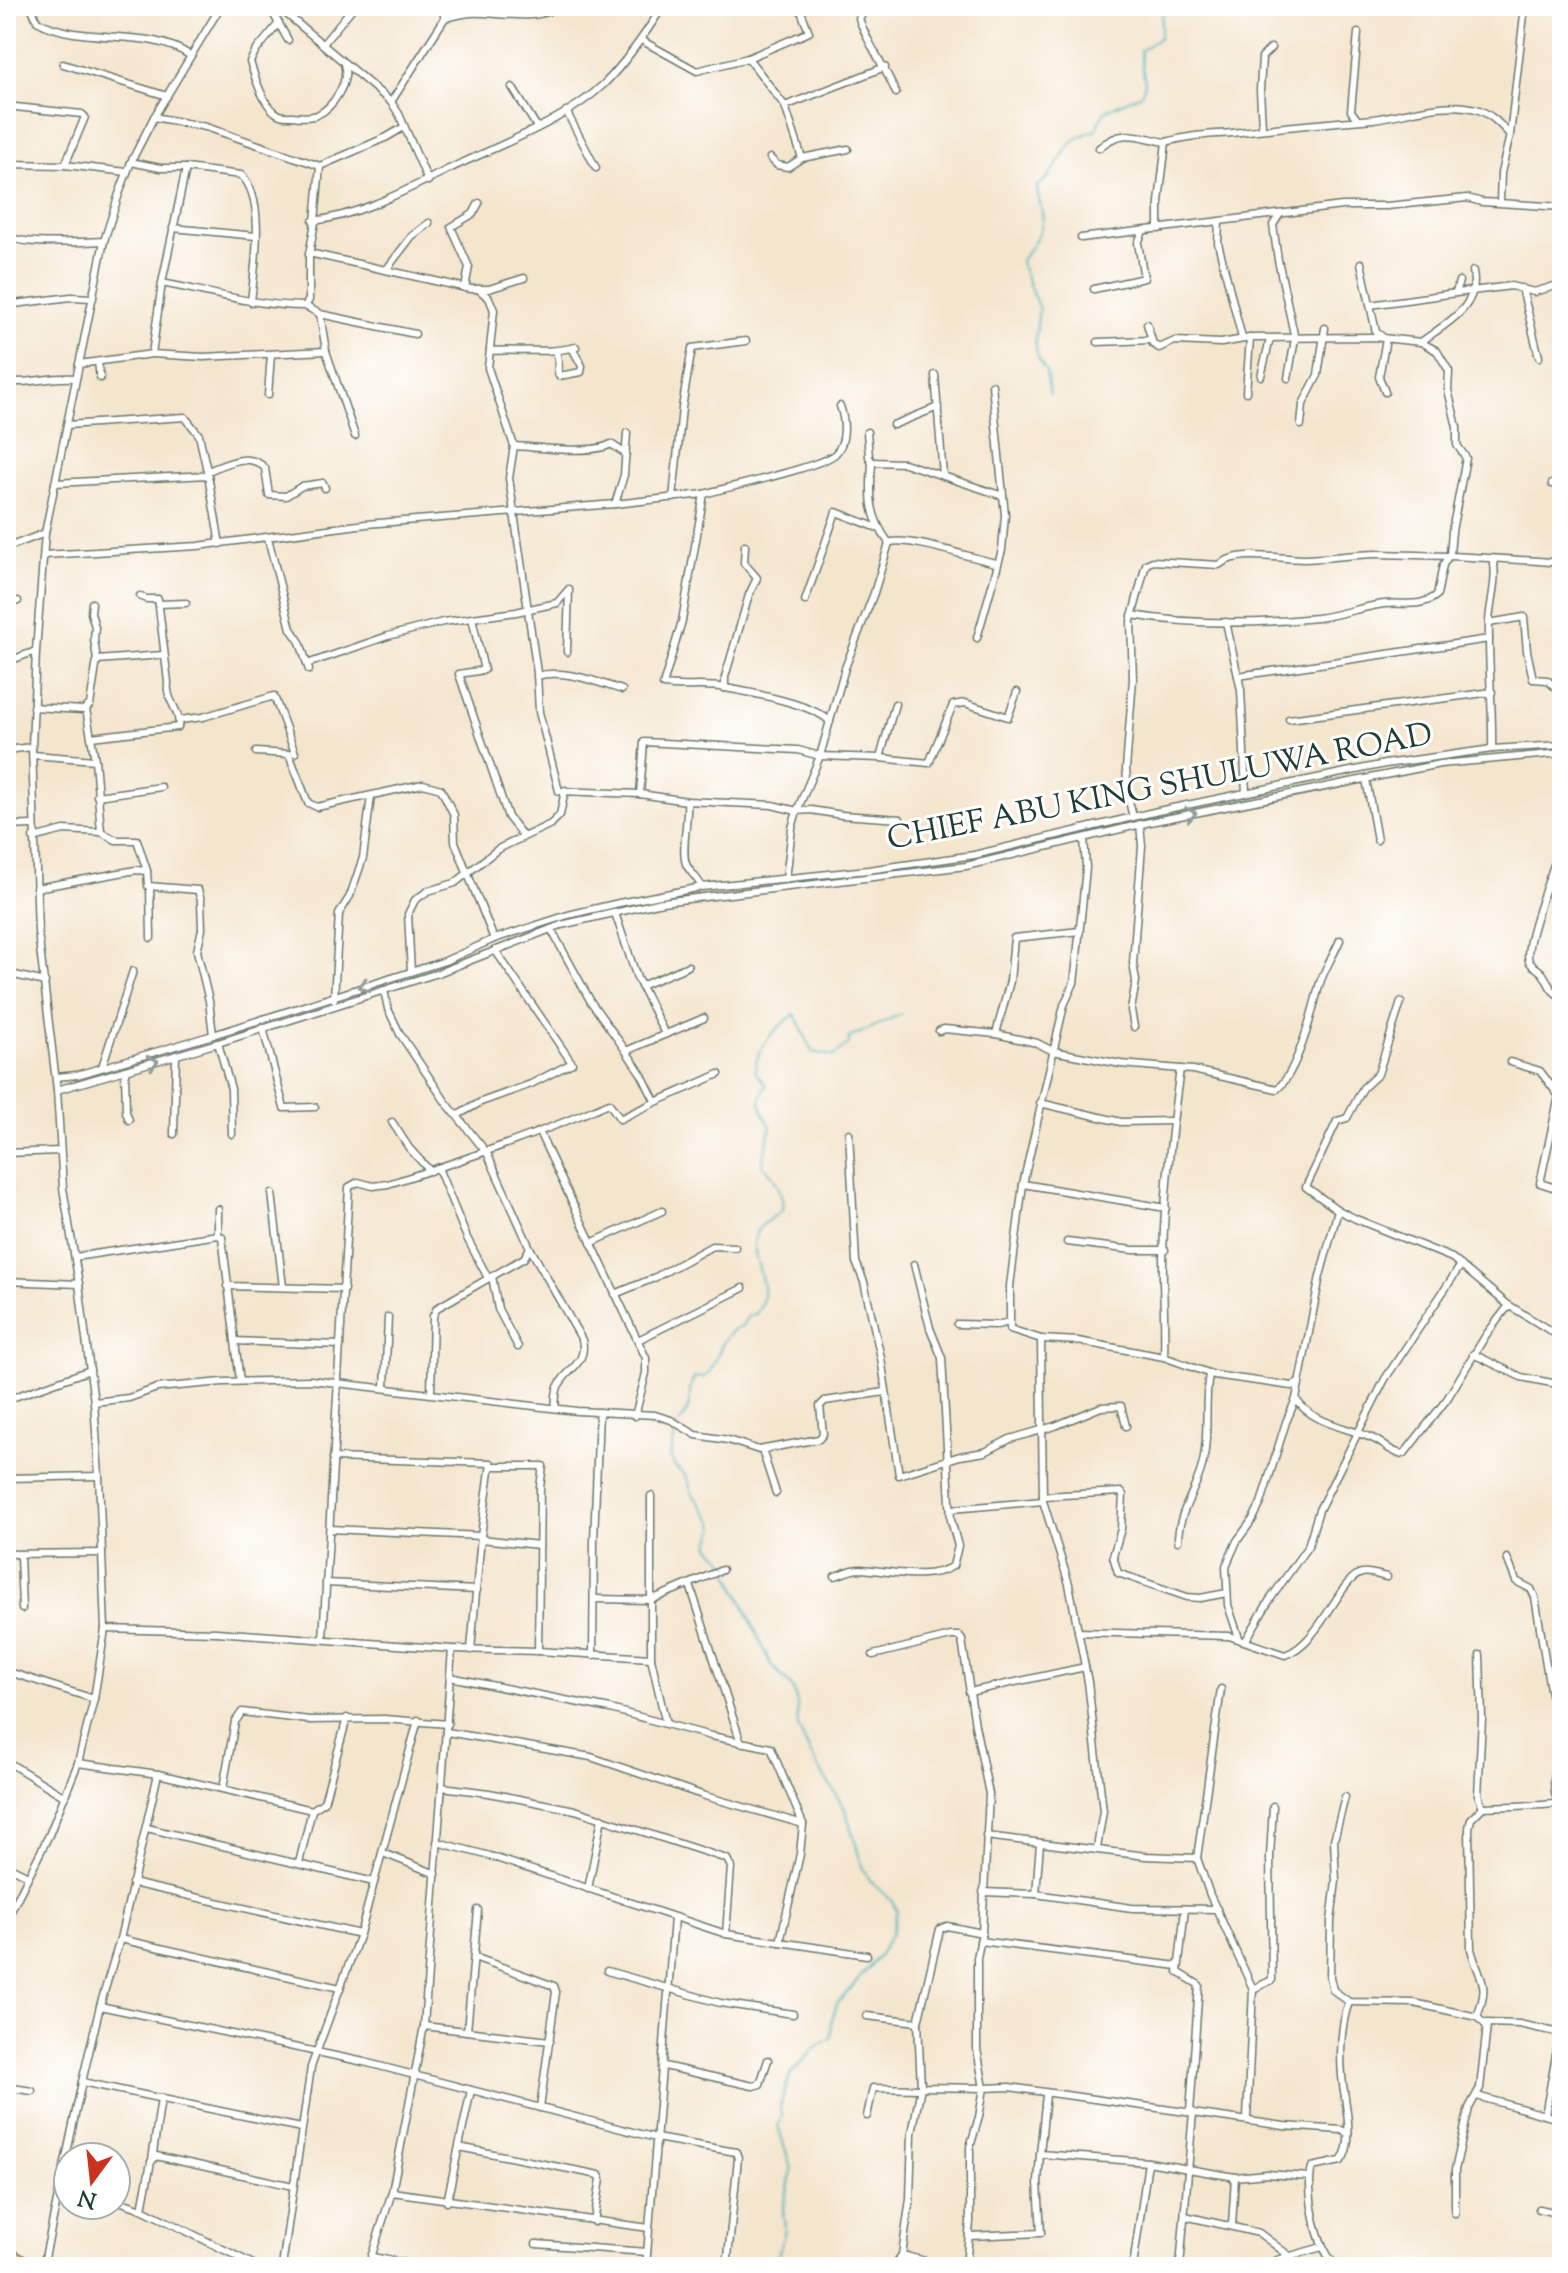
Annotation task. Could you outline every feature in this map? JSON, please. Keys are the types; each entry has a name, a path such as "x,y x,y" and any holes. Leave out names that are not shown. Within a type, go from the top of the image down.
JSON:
{"main road":[{"path":"6,2250 34,2267"},
{"path":"6,2259 19,2267"}],"street":[{"path":"31,6 37,21 52,29 81,35 149,40 179,48 191,56"},
{"path":"6,1921 78,1763 94,1699 105,1629 94,1402 63,1188 56,1077 38,932 32,825 33,707 45,533 104,241 127,172 154,117 221,6"},
{"path":"269,6 288,40"},
{"path":"277,6 391,102 428,181"},
{"path":"323,44 354,6"},
{"path":"441,6 445,18"},
{"path":"391,102 445,18 518,10 539,15 552,11 556,6"},
{"path":"314,221 339,218 428,181 566,111 603,85 641,40 663,6"},
{"path":"641,40 697,71 748,58 809,32 799,6"},
{"path":"868,6 859,18 896,93"},
{"path":"1500,202 1501,173 1510,135 1525,6"},
{"path":"279,23 250,62 272,110 281,116 319,114 344,87 362,79"},
{"path":"1357,119 1351,111 1358,33"},
{"path":"1262,127 1262,57 1271,48"},
{"path":"748,58 785,106 802,158"},
{"path":"344,63 347,72 344,87"},
{"path":"63,64 167,96"},
{"path":"785,106 885,67"},
{"path":"512,87 537,127"},
{"path":"6,106 82,114 85,117 65,165"},
{"path":"1099,148 1111,137 1127,134 1166,142 1194,134 1220,134 1449,107 1477,109 1496,120 1510,135"},
{"path":"566,111 596,168"},
{"path":"154,117 206,127 320,166 404,127"},
{"path":"1159,229 1166,142"},
{"path":"770,158 777,165 788,167 802,158 848,149"},
{"path":"131,162 160,168 241,175 246,180 253,200 256,236 251,302"},
{"path":"6,164 65,165 127,172"},
{"path":"305,306 309,300 309,253 320,166"},
{"path":"152,354 162,283 186,168"},
{"path":"1081,238 1297,210 1467,198 1562,207"},
{"path":"465,288 469,267 451,227 473,214 479,203"},
{"path":"1280,214 1273,225 1295,339 1288,378"},
{"path":"1219,222 1218,243 1246,338 1246,392"},
{"path":"386,270 412,236 429,223"},
{"path":"173,228 256,236"},
{"path":"1094,289 1144,278 1138,243 1143,231"},
{"path":"6,236 15,240 45,242 104,241"},
{"path":"309,253 465,288 489,289 524,278"},
{"path":"1361,263 1376,332 1385,338"},
{"path":"1421,342 1460,314 1475,290 1473,271"},
{"path":"1456,293 1459,281"},
{"path":"162,283 251,302 305,306 320,314 415,334"},
{"path":"1370,305 1511,286 1534,292 1562,284"},
{"path":"1522,288 1539,357"},
{"path":"411,972 409,907 428,891 450,886 498,849 557,819 563,793 554,777 539,712 537,676 509,478 514,446 488,368 494,310 489,298 478,289"},
{"path":"6,305 71,297 93,298"},
{"path":"320,314 326,351 355,436"},
{"path":"1132,615 1226,622 1316,618 1383,605 1425,602 1437,595 1443,565 1450,554 1466,458 1457,445 1457,427 1448,390 1449,371 1442,356 1421,342 1385,338 1246,338 1221,343 1175,341 1159,348 1151,340 1147,324"},
{"path":"1301,425 1303,404 1318,375 1325,328"},
{"path":"1385,338 1379,377 1385,392"},
{"path":"1261,376 1270,339"},
{"path":"1098,342 1151,340"},
{"path":"673,498 692,348 746,341"},
{"path":"490,351 520,349 556,352 574,348 582,366 581,372 559,376 556,352"},
{"path":"79,364 152,354 203,357 326,351"},
{"path":"268,395 271,354"},
{"path":"98,362 100,378"},
{"path":"935,375 943,476"},
{"path":"6,447 10,383 48,377 76,378"},
{"path":"977,638 1002,550 1005,515 992,385"},
{"path":"44,555 220,544 366,524 704,494 819,463 837,453 843,436 844,416 840,406"},
{"path":"893,425 938,407"},
{"path":"67,425 185,417 199,435 220,544"},
{"path":"867,432 872,462 871,493 878,528 889,543"},
{"path":"615,504 624,475 627,433"},
{"path":"514,446 587,450 601,449 611,444 626,454"},
{"path":"55,483 208,473 230,462 252,460 265,468 269,495 286,496 302,486 323,483 325,488"},
{"path":"872,462 904,463 1003,496"},
{"path":"1552,484 1562,484"},
{"path":"704,494 682,621 663,685 725,688 803,705 824,714 830,722"},
{"path":"805,601 836,512 878,528"},
{"path":"6,548 45,533"},
{"path":"268,538 291,629 300,642 308,667 388,636 443,622 557,603 569,589 567,652"},
{"path":"786,879 797,811 820,756 845,668 874,593 889,543 894,540 929,546 996,563"},
{"path":"725,688 725,677 757,578 744,563 745,545"},
{"path":"1134,1027 1131,1003 1136,981 1133,963 1142,846 1140,824 1129,801 1126,769 1133,679 1132,615 1146,564 1153,561 1219,565 1228,558 1263,555 1305,559 1373,554 1450,554 1562,563"},
{"path":"1492,749 1489,623 1495,569 1493,559"},
{"path":"1495,569 1502,560"},
{"path":"91,737 178,727 180,720 167,695 158,599 140,596"},
{"path":"6,605 18,601"},
{"path":"92,603 97,660 92,698 86,709 95,760 101,832"},
{"path":"159,604 186,603"},
{"path":"1489,623 1524,617 1533,679 1562,686"},
{"path":"472,618 484,670 459,674 508,817 523,836"},
{"path":"1226,622 1238,676 1246,793"},
{"path":"1238,676 1489,639"},
{"path":"6,662 36,651"},
{"path":"97,660 163,655"},
{"path":"537,676 551,674 580,678 622,690"},
{"path":"640,794 644,742 798,750 820,756 929,763 953,705 965,703 1008,717 1017,692"},
{"path":"1289,719 1492,692"},
{"path":"180,720 203,717 274,696 295,753"},
{"path":"880,758 895,704"},
{"path":"33,707 86,709"},
{"name":"CHIEF ABU KING SHULUWA ROAD","path":"56,1077 77,1075 213,1035 445,961 494,939 568,915 702,887 756,887 786,879 974,855 1136,816 1385,764 1492,749 1562,745"},
{"path":"6,750 95,760"},
{"path":"256,752 289,754 308,803 313,806 333,805 427,783 441,789 454,815 455,842 494,939"},
{"path":"57,1090 438,973 551,929 662,902 756,887 966,866 1140,824 1440,764 1562,753"},
{"path":"1385,764 1386,775"},
{"path":"1366,779 1377,840"},
{"path":"97,796 161,787"},
{"path":"563,793 640,794 687,801 772,805 797,811 900,819"},
{"path":"334,1005 339,914 350,896 363,858 371,796"},
{"path":"687,801 689,816 685,858 702,887"},
{"path":"6,826 32,825"},
{"path":"33,838 64,830 101,832 116,840 137,840 150,887 151,938"},
{"path":"1084,838 1086,859 1074,983 1064,1005 1023,1184 1010,1286 1011,1331 1041,1339 1078,1341 1164,1357 1209,1374 1296,1390"},
{"path":"1562,858 1555,862 1527,954 1530,964 1543,974 1548,988 1562,997"},
{"path":"36,888 115,873 147,871"},
{"path":"150,887 195,888 200,893 202,929 197,951 209,1001 213,1035"},
{"path":"615,913 641,986 665,1034"},
{"path":"551,929 591,1002 642,1075 655,1101"},
{"path":"996,1034 1010,981 1014,938 1080,931"},
{"path":"939,1031 996,1034 1037,1043 1053,1051 1121,1064 1193,1070 1273,1089 1280,1087 1308,1029 1320,983 1340,940"},
{"path":"458,1115 572,1063 495,950"},
{"path":"641,986 688,966"},
{"path":"102,1067 133,971"},
{"path":"6,973 45,982"},
{"path":"384,990 388,1009 400,1034 445,1101 487,1153 530,1248 577,1331 584,1349 578,1365 556,1390 555,1408"},
{"path":"1401,1002 1378,1074 1363,1088 1347,1118 1337,1121 1306,1187 1338,1210 1435,1249 1461,1265 1508,1307 1562,1338"},
{"path":"626,1051 704,1018"},
{"path":"263,1028 284,1108 315,1107"},
{"path":"218,1043 231,1089 232,1134"},
{"path":"174,1134 176,1055"},
{"path":"1510,1062 1540,1071 1559,1096 1540,1183 1562,1190"},
{"path":"1164,1357 1166,1208 1180,1069"},
{"path":"125,1070 129,1120"},
{"path":"323,1639 349,1187 358,1182 380,1186 487,1153 540,1134 609,1103 620,1119 662,1097 674,1096 719,1074"},
{"path":"1040,1103 1121,1122 1173,1121"},
{"path":"392,1122 409,1148 434,1170 490,1277 498,1309 518,1347"},
{"path":"849,1133 856,1262 871,1313 899,1475 985,1452 1010,1439 1040,1431 1101,1407 1121,1406 1126,1426"},
{"path":"540,1134 638,1340 647,1366 635,1416"},
{"path":"6,1153 60,1151"},
{"path":"1023,1184 1166,1208"},
{"path":"272,1193 283,1287"},
{"path":"218,1209 218,1235"},
{"path":"1242,1639 1228,1605 1226,1566 1261,1503 1296,1390 1338,1210"},
{"path":"591,1243 662,1211"},
{"path":"75,1257 218,1235 222,1237 240,1381"},
{"path":"1067,1242 1133,1250 1165,1250"},
{"path":"615,1294 654,1278 712,1246 735,1247"},
{"path":"431,1393 433,1316 436,1310 524,1258 530,1248"},
{"path":"524,1258 538,1263"},
{"path":"835,1576 855,1569 893,1573 932,1572 951,1568 956,1558 958,1546 951,1520 942,1358 930,1328 914,1264"},
{"path":"1242,1639 1308,1546 1319,1510 1385,1379 1461,1265"},
{"path":"6,1281 79,1284"},
{"path":"227,1286 344,1289"},
{"path":"638,1340 743,1288"},
{"path":"1296,1390 1303,1409 1360,1433 1399,1455 1406,1453 1447,1399 1473,1354 1508,1307"},
{"path":"385,1388 388,1317"},
{"path":"957,1324 997,1325 1009,1322"},
{"path":"1041,1339 1043,1498 1062,1558 1085,1667 1103,1811 1097,1848"},
{"path":"235,1341 340,1345"},
{"path":"1473,1354 1521,1377 1562,1385"},
{"path":"6,1400 90,1370"},
{"path":"1178,1541 1184,1505 1205,1455 1205,1401 1209,1374"},
{"path":"94,1402 126,1399 157,1388 240,1381 338,1383 661,1417 696,1435 762,1450 819,1439 823,1434 820,1409 823,1402 885,1392"},
{"path":"593,1655 599,1412"},
{"path":"762,1450 776,1493"},
{"path":"333,1458 543,1466 538,1651"},
{"path":"471,1650 481,1538 492,1466"},
{"path":"6,1478 99,1476"},
{"path":"952,1509 1121,1492 1121,1529 1113,1556 1118,1573 1187,1597 1227,1593"},
{"path":"651,1496 651,1658 666,1724"},
{"path":"330,1529 481,1538 539,1545"},
{"path":"6,1554 102,1553"},
{"path":"20,1554 22,1609"},
{"path":"1507,1558 1516,1581 1534,1594 1561,1735 1556,1759 1555,1794 1548,1805"},
{"path":"595,1599 651,1600 722,1570"},
{"path":"1078,1632 1242,1639 1283,1655 1290,1654 1315,1634 1336,1600 1358,1574 1387,1577"},
{"path":"326,1583 477,1590"},
{"path":"690,1585 741,1743"},
{"path":"105,1629 216,1632 452,1649 651,1658"},
{"path":"873,1655 959,1636 988,1784 982,1933 977,1958 977,2034 984,2088 970,2147 966,2267"},
{"path":"368,2267 392,2192 424,2026 452,1649"},
{"path":"1480,1655 1482,1719 1478,1795 1483,1807"},
{"path":"969,1692 1085,1667"},
{"path":"6,1671 94,1699"},
{"path":"1550,1677 1562,1673"},
{"path":"450,1677 610,1709 771,1748 803,1824 800,1854 780,1942"},
{"path":"1221,1689 1197,1858 1253,1989 1247,2119"},
{"path":"223,1788 235,1722 240,1713 309,1720 418,1720 448,1724"},
{"path":"299,1863 312,1810 324,1802 347,1718"},
{"path":"282,2267 301,2128 316,2051 360,1934 418,1720"},
{"path":"447,1732 591,1757 705,1796 803,1824"},
{"path":"6,1761 65,1797"},
{"path":"78,1763 158,1774 312,1810"},
{"path":"73,2141 82,2082 120,1939 158,1774"},
{"path":"442,1787 543,1803 602,1818 729,1860 730,1896 726,1934"},
{"path":"1477,2017 1484,1991 1483,1977 1475,1965 1471,1949 1471,1819 1483,1807 1561,1803 1555,1794"},
{"path":"1345,1797 1334,1840 1336,1881 1331,1921 1330,1977 1333,1990 1349,2002 1414,2003 1477,2017 1486,2023 1561,2030 1545,2115"},
{"path":"1253,1989 1272,1980 1270,1857 1273,1806"},
{"path":"588,1889 602,1818"},
{"path":"147,1828 374,1882"},
{"path":"986,1836 1146,1856 1197,1858"},
{"path":"437,1842 490,1856 726,1934 867,1955"},
{"path":"1036,1894 1040,1843"},
{"path":"383,1853 436,1874"},
{"path":"6,1865 28,1876"},
{"path":"132,1883 360,1934"},
{"path":"983,1892 1036,1894 1132,1908 1217,1909"},
{"path":"1180,2267 1199,1985 1180,1975 1178,1966 1185,1909"},
{"path":"467,2031 478,1910"},
{"path":"646,2267 674,1918"},
{"path":"893,2267 902,2255 910,2199 912,2133 920,2088 918,2022 940,1929 947,1926 982,1933"},
{"path":"120,1939 340,1988"},
{"path":"980,1941 1178,1966"},
{"path":"474,1957 554,1986 556,1992 540,2108"},
{"path":"607,1971 730,2005 793,2014"},
{"path":"1338,2267 1322,2247 1311,2206 1310,2177 1312,2167 1343,2160 1347,2121 1342,2040 1349,2002"},
{"path":"100,2006 316,2051 656,2138 738,2153 727,2267"},
{"path":"867,2016 918,2022"},
{"path":"1455,2213 1455,2170 1469,2108 1477,2096 1486,2047 1486,2023"},
{"path":"424,2026 550,2041"},
{"path":"664,2066 753,2086 760,2084 768,2060"},
{"path":"82,2082 301,2128"},
{"path":"6,2087 32,2091"},
{"path":"867,2116 872,2089 1009,2087 1344,2131"},
{"path":"447,2202 471,2090"},
{"path":"969,2236 1041,2233 1038,2182 1046,2094"},
{"path":"1477,2096 1562,2120"},
{"path":"142,2209 161,2098"},
{"path":"459,2147 599,2175 601,2179 594,2222"},
{"path":"1040,2154 1148,2162 1235,2177 1266,2174 1310,2177"},
{"path":"152,2160 156,2156 165,2157 293,2186"},
{"path":"1145,2267 1134,2265 1148,2162"},
{"path":"1232,2225 1235,2177"},
{"path":"392,2192 649,2228"},
{"path":"132,2206 259,2267"},
{"path":"1539,2209 1562,2214"},
{"path":"1185,2216 1265,2235 1291,2257"},
{"path":"43,2267 55,2221"},
{"path":"536,2244 647,2252"},
{"path":"1270,2267 1277,2260 1322,2247"},
{"path":"1277,2260 1278,2249"},
{"path":"902,2255 948,2267"},
{"path":"372,2257 426,2267"}],"waterway":[{"path":"1050,394 1035,341 1039,309 1020,262 1041,227 1037,186 1053,171 1074,141 1095,131 1105,111 1141,94 1145,83 1140,51 1160,37 1163,6"},
{"path":"680,1422 688,1409 694,1378 709,1373 725,1339 742,1326 748,1316 756,1314 762,1303 762,1282 754,1241 759,1228 782,1210 778,1185 762,1165 771,1126 761,1106 766,1085 755,1071 763,1046 795,1014 812,1052 834,1056 849,1044 849,1038 901,1014"},
{"path":"677,1427 670,1456 714,1522 715,1530 709,1545 723,1559 771,1665 793,1688 798,1727 812,1757 846,1811 863,1869 892,1901 897,1911 891,1935 878,1957 837,2004 831,2038 817,2046 790,2075 780,2107 782,2116 778,2126 792,2171 783,2208 785,2230 775,2267"}]}
